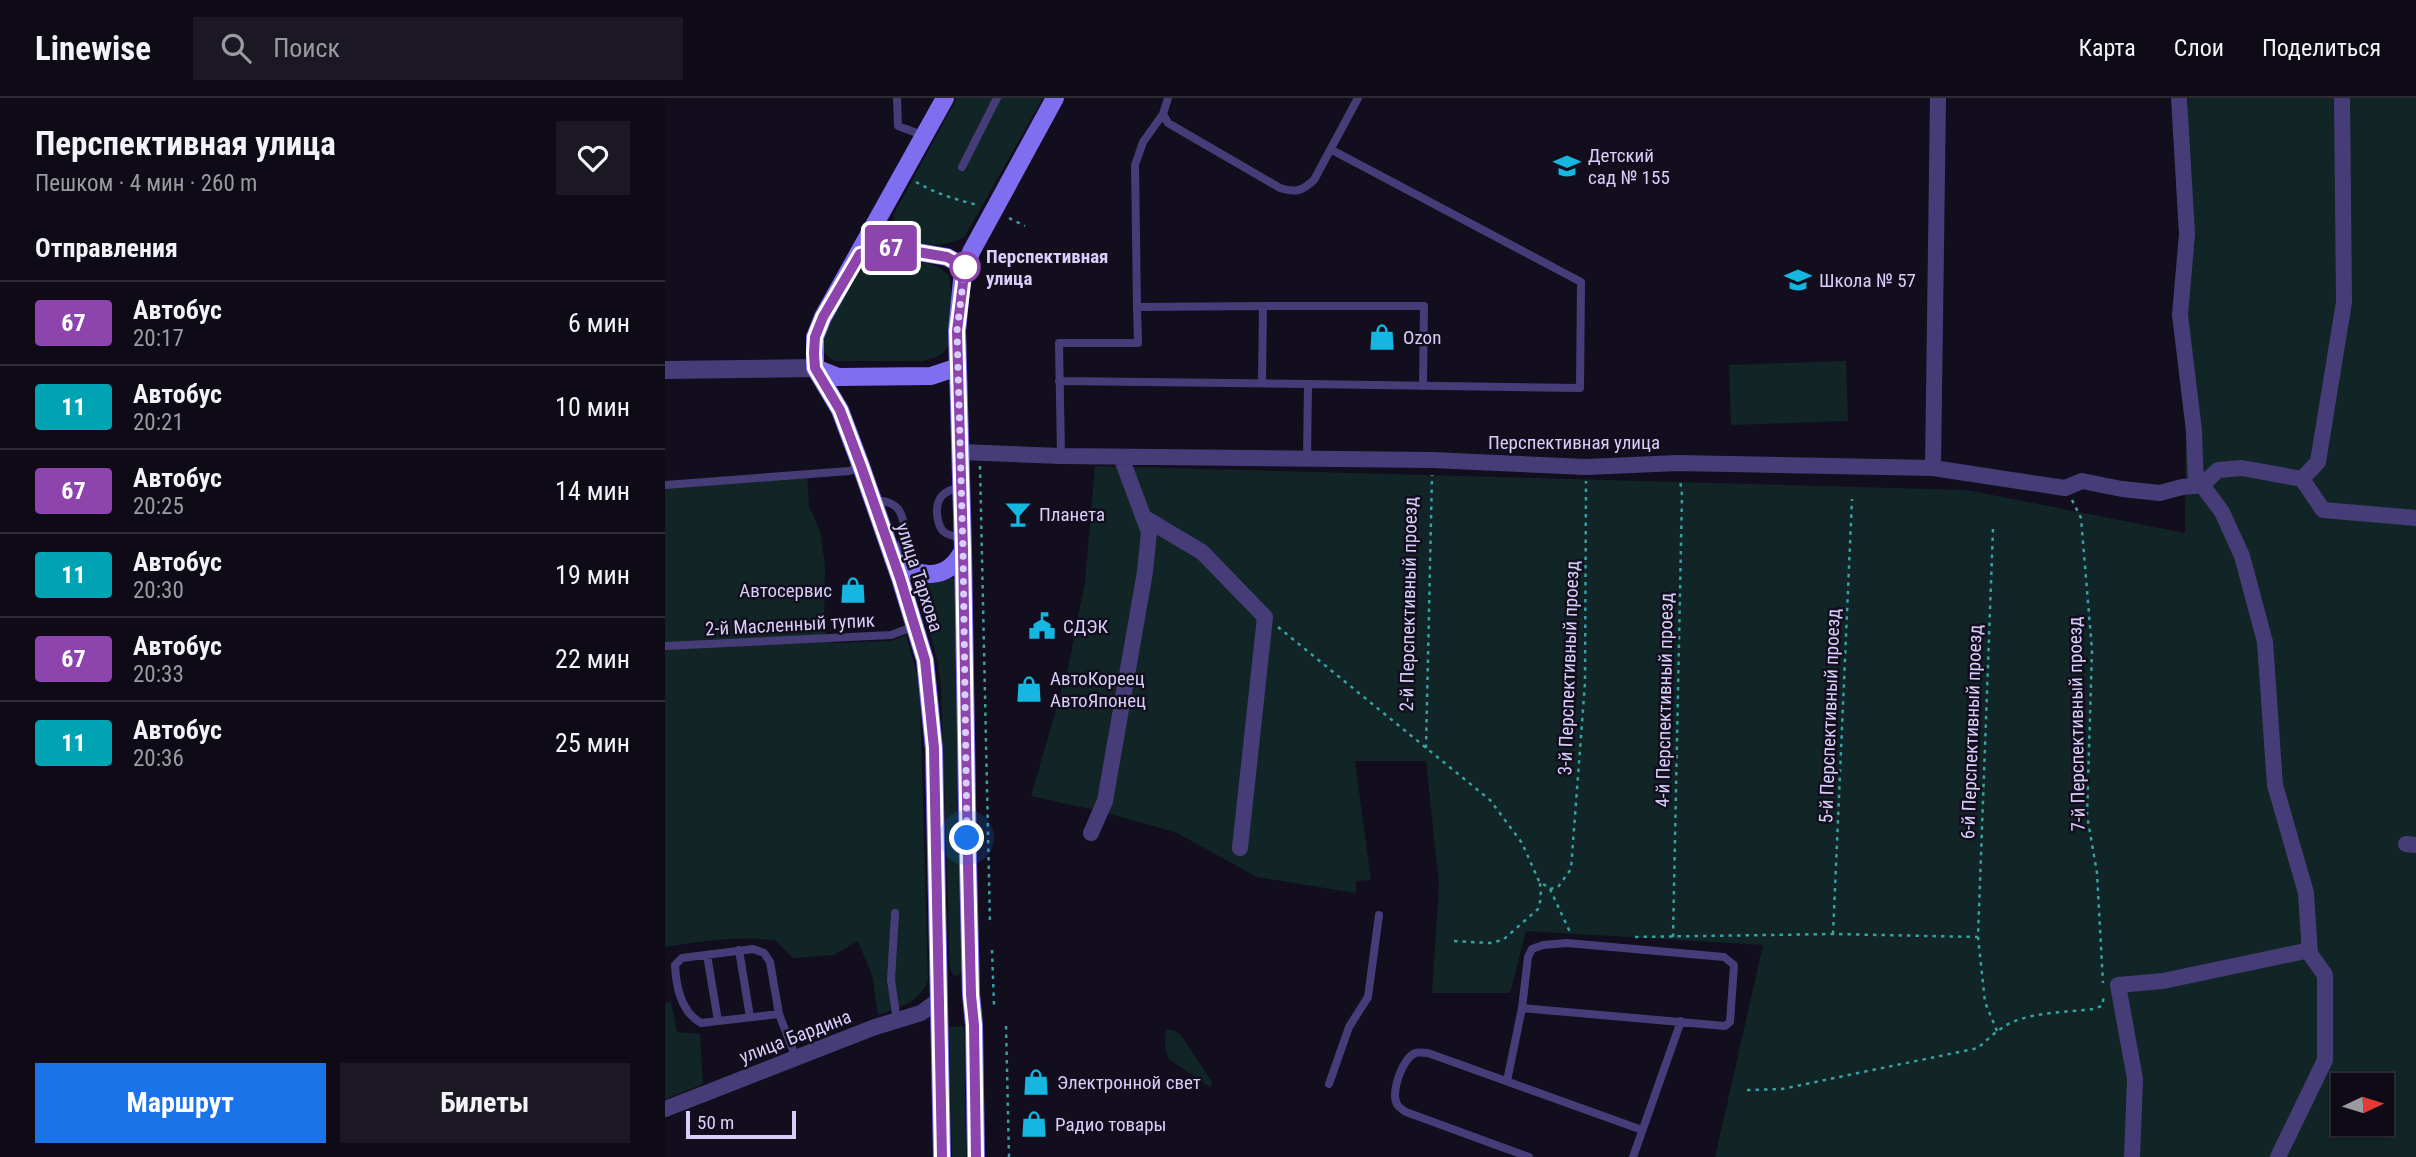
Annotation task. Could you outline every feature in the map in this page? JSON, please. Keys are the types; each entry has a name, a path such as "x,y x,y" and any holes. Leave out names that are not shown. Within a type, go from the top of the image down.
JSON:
{"main road":[{"path":"945,98 823,317 815,337 815,368 838,377 931,376 958,367"},
{"name":"улица Тархова","path":"976,1157 957,331 965,267 977,239 1055,98"},
{"path":"860,254 894,248 947,257 965,267"},
{"name":"улица Тархова","path":"815,368 840,410 873,500 925,660 934,748 942,1157"},
{"path":"893,559 915,573 934,574 954,566 963,544"},
{"path":"939,1000 971,995"}],"street":[{"path":"1933,468 1938,98"},
{"path":"2179,98 2187,234 2180,315 2193,431 2194,486 2222,512 2242,556 2265,642 2275,785 2307,892 2310,954 2325,975 2326,1060 2278,1157"},
{"path":"2302,479 2318,462 2344,302 2342,98"},
{"path":"665,370 815,368"},
{"name":"Перспективная улица","path":"961,452 1061,456 1432,460 1585,467 1678,463 1933,468 2065,488 2083,481 2160,493 2194,486"},
{"path":"1091,833 1105,801 1145,572 1149,532 1121,457"},
{"path":"2194,486 2218,470 2242,468 2302,479 2323,510 2416,518"},
{"path":"1143,517 1202,552 1265,617 1240,848"},
{"path":"2132,1157 2135,1079 2117,985 2163,981 2310,950"},
{"name":"улица Бардина","path":"665,1109 921,1013 939,1000"}],"lane":[{"path":"897,98 898,126 925,136"},
{"path":"962,167 997,98"},
{"path":"1061,456 1059,343 1138,343 1135,165 1143,142 1163,114 1168,98"},
{"path":"1163,114 1168,122 1280,188 1293,192 1304,190 1314,180 1357,98"},
{"path":"1059,381 1580,388 1581,282 1332,149"},
{"path":"1262,383 1263,306"},
{"path":"1137,307 1424,306 1423,386"},
{"path":"1307,459 1308,384"},
{"path":"665,485 849,471 861,466"},
{"path":"961,486 947,491 939,498 937,505 938,526 963,544"},
{"name":"2-й Масленный тупик","path":"665,646 891,635 915,626"},
{"path":"895,913 891,980 897,1020"},
{"path":"1329,1083 1349,1027 1368,997 1379,915"},
{"path":"1507,1081 1522,1008 1528,957 1532,949 1567,943 1724,957 1734,965 1730,1022 1725,1026 1522,1008"},
{"path":"779,1014 701,1023 691,1018 684,1007 675,965 682,958 739,950 753,949 764,953 770,962 779,1014 796,1058"},
{"path":"739,950 750,1017"},
{"path":"707,955 718,1021"},
{"path":"1633,1157 1681,1021"},
{"path":"1529,1157 1406,1112 1397,1105 1394,1096 1408,1057 1417,1052 1428,1053 1642,1130"}],"path":[{"path":"915,181 950,198 985,207"},
{"path":"1006,216 1025,226"},
{"path":"980,452 990,925"},
{"name":"2-й Перспективный проезд","path":"1426,748 1432,460"},
{"name":"4-й Перспективный проезд","path":"1673,937 1682,495 1678,463"},
{"name":"3-й Перспективный проезд","path":"1550,889 1558,887 1570,869 1585,683 1585,467"},
{"name":"7-й Перспективный проезд","path":"1997,1031 2024,1018 2093,1009 2102,1006 2104,998 2097,873 2087,815 2092,650 2081,518 2065,488"},
{"name":"5-й Перспективный проезд","path":"1833,934 1852,499"},
{"name":"6-й Перспективный проезд","path":"1993,529 1978,937 1985,1002 1997,1031"},
{"path":"1265,617 1490,800 1522,843 1539,881 1541,898 1538,909 1503,940 1490,943 1454,942"},
{"path":"1539,881 1550,889 1569,930 1581,935"},
{"path":"1633,936 1833,934 1978,937"},
{"path":"992,950 994,1005"},
{"path":"1006,1026 1009,1157"},
{"path":"1747,1090 1783,1089 1978,1048 1997,1031"}],"green space":[{"path":"957,98 1043,98 965,236 939,245 910,241 895,231 894,214"},
{"path":"2188,98 2416,98 2416,1157 1715,1157 1763,945 1526,931 1510,993 1432,993 1439,885 1426,761 1355,761 1371,880 1356,881 1356,893 1257,877 1175,832 1031,796 1068,668 1085,582 1095,466 1967,490 2185,533"},
{"path":"882,260 927,263 949,276 952,302 950,342 940,355 923,361 834,361 823,352 827,324 858,271"},
{"path":"1846,361 1848,421 1731,425 1729,365"},
{"path":"807,471 809,506 820,531 825,565 824,630 832,643 890,641 906,635 917,675 928,980 925,988 914,999 878,1015 872,975 858,941 834,955 793,958 775,940 734,939 665,947 665,482"},
{"path":"947,577 954,579 956,584 962,970 957,976 953,975 950,968 941,686 937,659 918,590 926,581"},
{"path":"671,1002 677,1032 700,1034 703,1084 665,1099 665,1003"},
{"path":"964,1026 966,1157 952,1157 949,1027"},
{"path":"1170,1029 1180,1034 1212,1082 1211,1088 1169,1059 1165,1038 1166,1031"}],"bus line":[{"name":"67","path":"942,1157 934,748 925,660 861,466 840,410 815,368 814,353 815,337 823,317 860,254 894,248 947,257 965,267 957,331 976,1157"}],"place":[{"name":"Детский сад № 155","path":"1567,166"},
{"name":"Перспективная улица","path":"965,267"},
{"name":"Школа № 57","path":"1798,280"},
{"name":"Ozon","path":"1382,337"},
{"name":"Планета","path":"1018,514"},
{"name":"Автосервис","path":"853,590"},
{"name":"СДЭК","path":"1042,626"},
{"name":"АвтоКореец АвтоЯпонец","path":"1029,689"},
{"name":"Электронной свет","path":"1036,1082"},
{"name":"Радио товары","path":"1034,1124"}],"route":[{"path":"965,267 957,331 967,838"}]}
